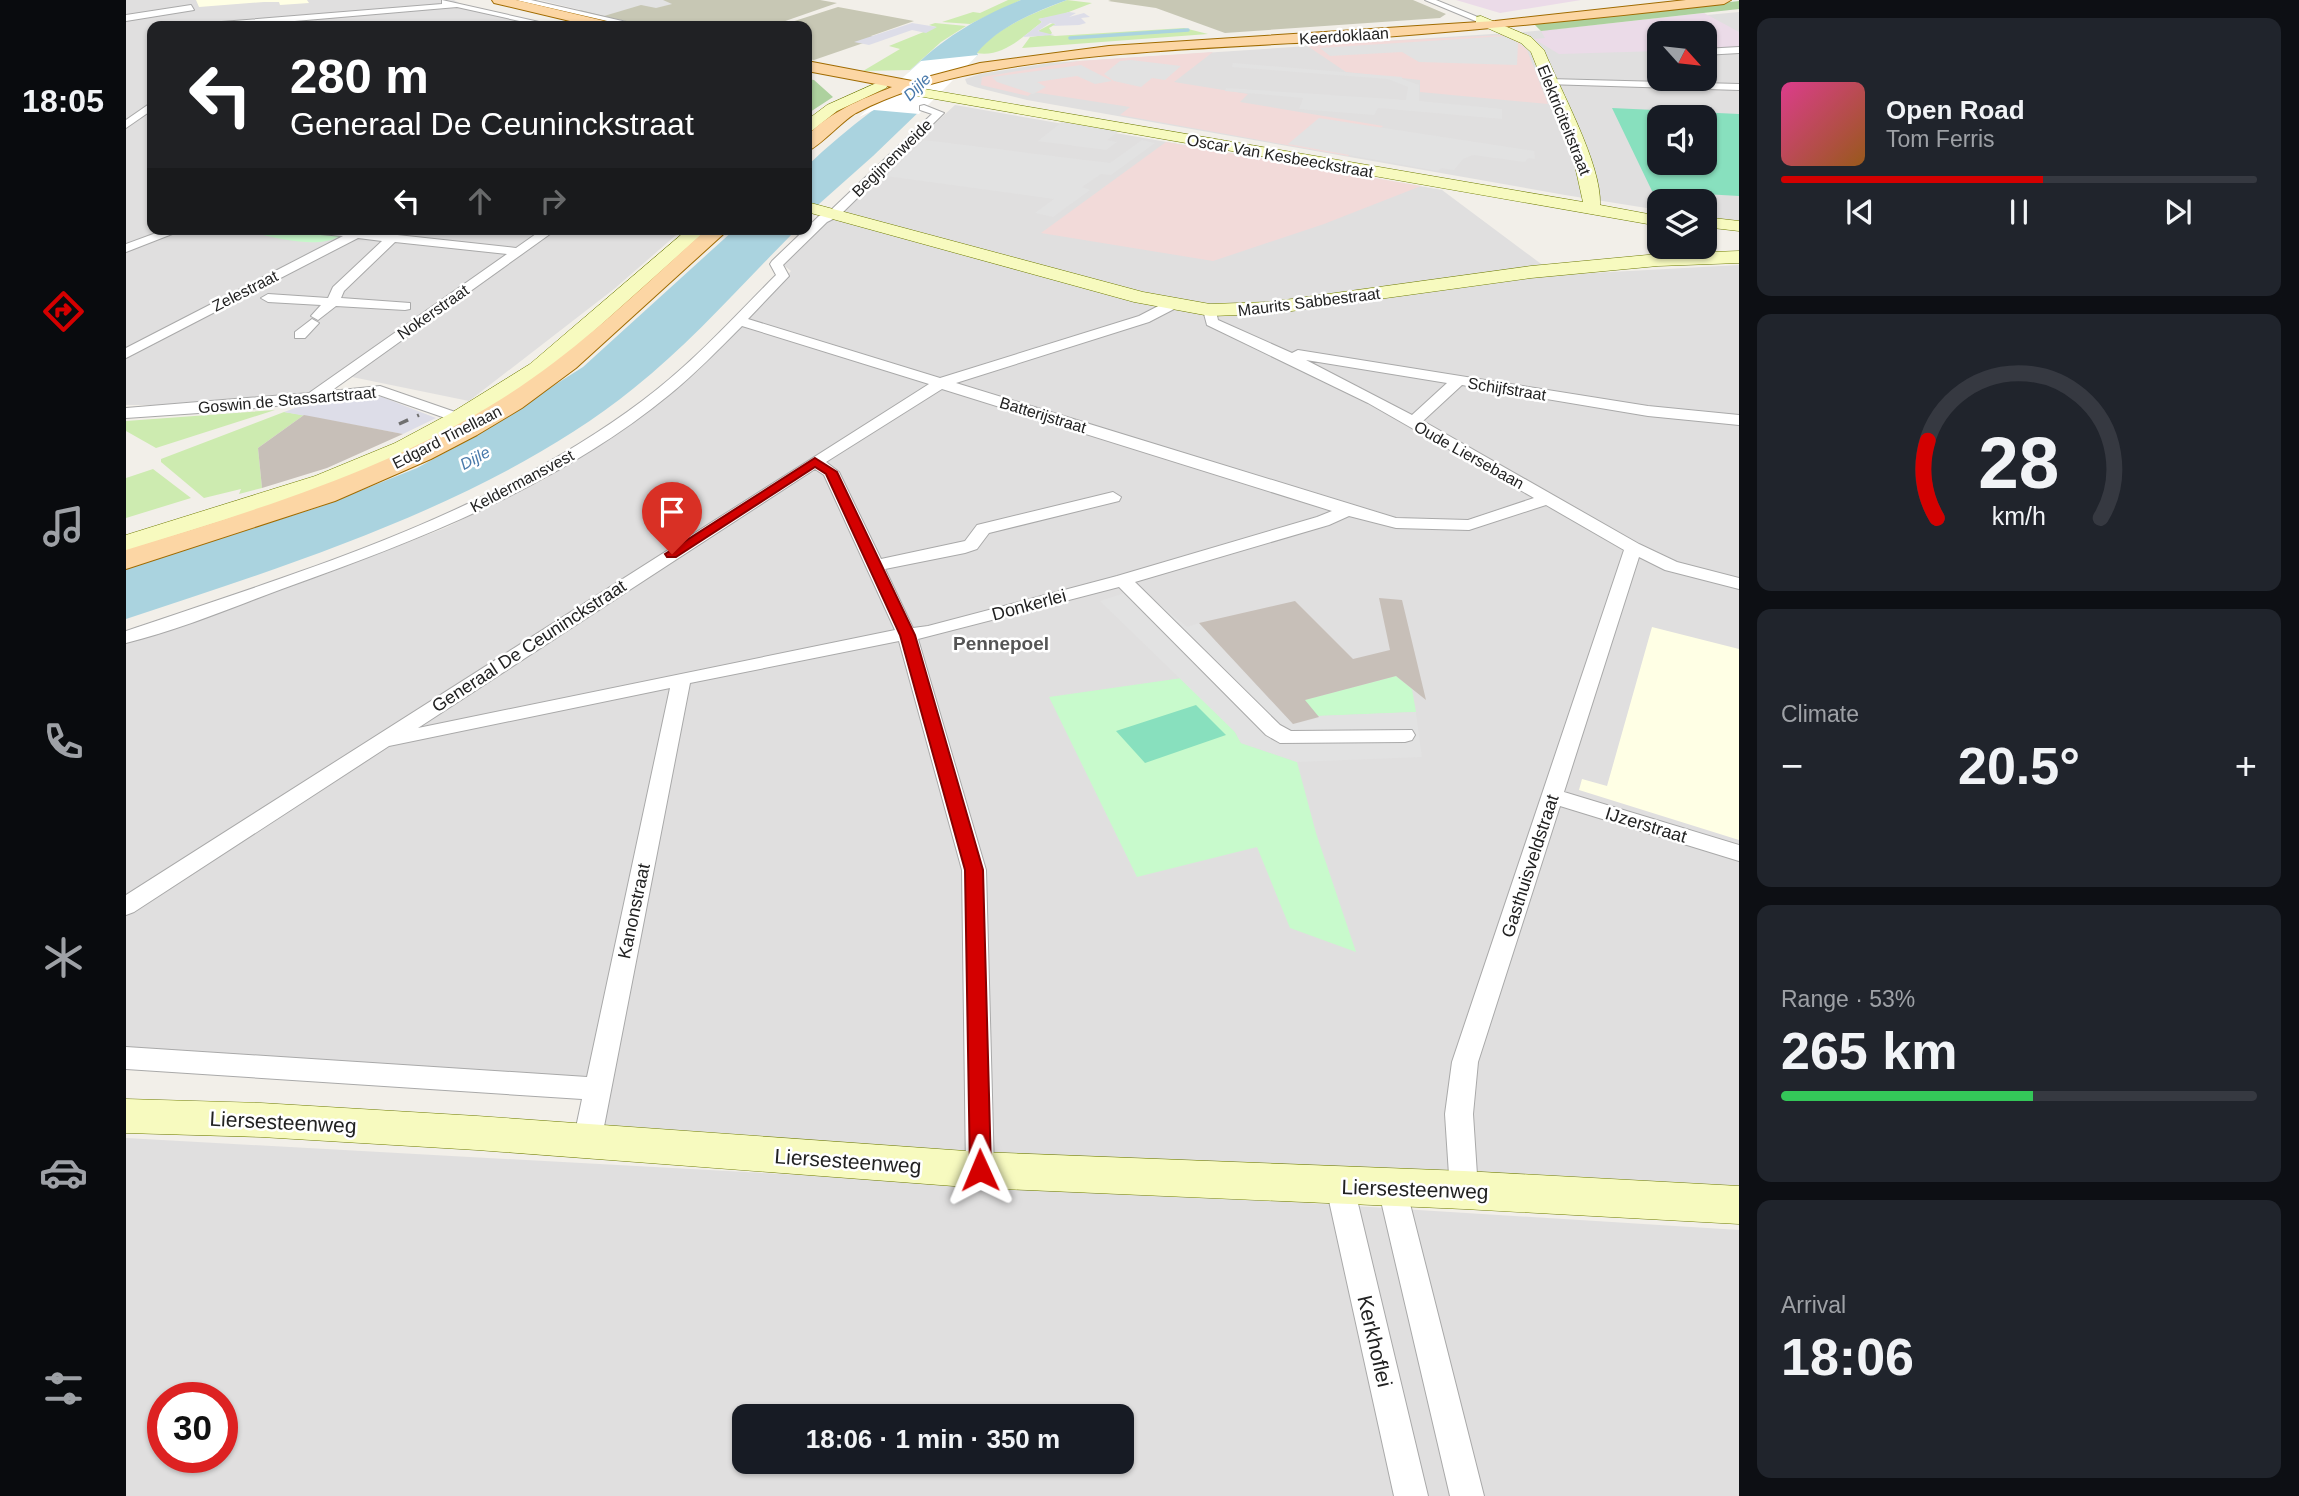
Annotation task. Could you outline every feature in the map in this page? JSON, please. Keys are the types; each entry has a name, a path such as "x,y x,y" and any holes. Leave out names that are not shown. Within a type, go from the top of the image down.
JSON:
{"main road":[{"path":"485,0 567,21"},
{"path":"499,0 587,21"},
{"name":"Keerdoklaan","path":"1488,22 1664,0"},
{"name":"Keerdoklaan","path":"812,141 833,121 895,86 965,69 1109,51 1488,22 1724,0"},
{"name":"Elektriciteitstraat","path":"1488,22 1526,40 1537,50 1584,167 1592,208"},
{"path":"812,65 895,86"},
{"path":"965,69 957,78 956,84 981,97"},
{"path":"812,123 832,108 895,86"},
{"name":"Oscar Van Kesbeeckstraat","path":"895,86 1592,208 1647,214"},
{"name":"Oscar Van Kesbeeckstraat","path":"939,93 981,97 1647,219"},
{"name":"Maurits Sabbestraat","path":"821,210 1171,305 1210,310 1270,309 1531,272 1658,260 1739,257"},
{"path":"1717,223 1739,226"},
{"path":"1717,228 1739,231"},
{"name":"Edgard Tinellaan","path":"126,560 331,491 430,448 538,369 692,235"},
{"name":"Edgard Tinellaan","path":"126,543 324,481 512,403 577,357 712,235"},
{"name":"Liersesteenweg","path":"126,1116 261,1120 980,1170 1464,1190 1739,1205"}],"street":[{"path":"439,0 530,21"},
{"path":"520,0 617,21"},
{"path":"1429,0 1488,22"},
{"path":"126,18 190,4 203,21"},
{"path":"293,21 456,5"},
{"path":"1717,51 1739,50"},
{"path":"1549,82 1647,82"},
{"path":"1717,85 1739,87"},
{"path":"126,110 147,107"},
{"name":"Begijnenweide","path":"821,210 939,113 924,108"},
{"path":"126,125 147,110"},
{"name":"Keldermansvest","path":"812,230 823,219 821,210"},
{"path":"126,248 162,235"},
{"name":"Zelestraat","path":"126,354 354,235"},
{"path":"376,235 520,252"},
{"name":"Nokerstraat","path":"315,396 543,235"},
{"name":"Keldermansvest","path":"126,637 407,538 502,493 593,443 646,406 689,371 783,276 776,264 806,235"},
{"path":"300,335 334,300 338,290 392,238"},
{"path":"268,298 405,306"},
{"name":"Generaal De Ceuninckstraat","path":"126,906 815,461 941,383 1144,319 1171,305"},
{"name":"Oude Liersebaan","path":"1210,310 1212,322 1276,350 1412,423 1633,548 1671,566 1739,584"},
{"name":"Batterijstraat","path":"738,320 1348,510"},
{"name":"Schijfstraat","path":"1276,350 1648,411 1739,419"},
{"path":"1412,423 1458,381"},
{"name":"Goswin de Stassartstraat","path":"126,413 228,406 380,390 472,419"},
{"path":"815,461 831,472 907,635 974,870 980,1170"},
{"path":"874,566 959,549 971,545 984,529 1113,497"},
{"path":"1348,510 1396,523 1469,525 1548,499"},
{"name":"Donkerlei","path":"380,743 881,637 929,632 1123,580 1323,521 1348,510"},
{"name":"Gasthuisveldstraat","path":"1464,1190 1459,1114 1465,1062 1633,548"},
{"path":"1123,580 1273,730 1287,738 1405,735"},
{"name":"Kanonstraat","path":"587,1142 679,698 680,681"},
{"name":"IJzerstraat","path":"1552,796 1739,853"},
{"path":"126,1058 598,1088"},
{"name":"Kerkhoflei","path":"1340,1186 1411,1496"},
{"path":"1392,1188 1467,1496"}],"shaded area":[{"path":"126,0 454,0 473,11 520,21 147,21 147,235 676,235 614,289 469,401 352,377 330,390 159,405 126,405"},
{"path":"196,0 307,0 309,3 280,5 279,2 264,2 199,7"},
{"path":"540,0 663,0 672,4 656,8 641,5 604,16"},
{"path":"616,0 820,0 837,3 785,21 625,21 578,11"},
{"path":"1413,0 1446,14 1440,18 1225,33 1156,8 1108,1"},
{"path":"1456,0 1581,0 1500,13"},
{"path":"838,7 914,21 871,36 878,38 814,60 812,21 795,21"},
{"path":"1739,12 1739,221 1717,218 1717,189 1647,189 1647,208 1027,100 975,87 967,84 965,79 980,74 1050,63 1523,32"},
{"path":"1076,13 1069,17 1084,13 1090,17 1081,18 1086,23 1079,25 1052,26 1056,24 1050,23 1038,31 1054,35 1023,37 1042,22 1038,19"},
{"path":"1704,13 1739,32 1739,47 1717,48 1717,21 1647,21 1647,51 1559,54 1534,39 1545,38 1541,31"},
{"path":"912,23 937,27 926,33 912,30 869,45 854,42"},
{"path":"1504,35 1527,50 1548,104 1420,92 1420,80 1346,72 1306,45"},
{"path":"1506,36 1518,43 1517,65 1419,62 1402,52 1330,56 1320,48"},
{"path":"1213,52 1174,82 1248,94 1240,102 1383,126 1348,156 1120,115 1130,107 1033,92 1028,96 981,85 982,77 1079,61"},
{"path":"1120,61 1181,66 1165,80 1152,78 1141,87 1114,81 1104,74"},
{"path":"1233,63 1402,77 1419,85 1419,101 1502,109 1502,119 1378,108 1374,115 1299,109 1303,98 1225,91 1226,88 1406,100 1408,87 1388,79 1232,67"},
{"path":"1081,65 1112,81 1095,84 1077,76 1037,82 1046,87 1033,94 997,82 992,77"},
{"path":"955,105 1442,190 1556,275 1739,265 1739,1194 580,1136 585,1100 126,1057 126,644 326,574 445,528 545,479 617,435 698,371 791,271 782,264"},
{"path":"1319,118 1534,151 1535,159 1528,158 1525,162 1473,155 1463,159 1454,170 1441,168 1438,171 1288,144"},
{"path":"1062,122 1119,131 1107,140 1117,142 1106,150 1038,141"},
{"path":"924,140 1110,163 1142,140 1155,143 1111,175 1101,174 1082,187 1090,190 1053,217 1035,213 1054,199 886,176"},
{"path":"1166,142 1421,186 1324,224 1213,261 1041,233"},
{"path":"382,397 436,418 403,434 284,412 306,404"},
{"path":"1140,588 1187,627 1199,623 1293,724 1319,718 1318,716 1416,712 1422,757 1297,762 1241,743 1235,732 1100,601"},
{"path":"1652,627 1739,649 1739,840 1579,790 1582,779 1607,786"},
{"path":"126,1138 1307,1203 1739,1230 1739,1496 126,1496"}],"green space":[{"path":"1008,0 1021,0 970,24 942,22 973,12 980,13"},
{"path":"1067,0 1092,3 1061,15 1039,19 1042,22 1003,49 986,54 976,53 1006,27"},
{"path":"1739,1 1739,9 1541,31 1534,24"},
{"path":"935,23 966,26 941,42 910,70 863,71 900,49 889,46 936,27 929,25"},
{"path":"1056,24 1049,28 1052,33 1050,35 1055,36 1184,28 1208,34 1022,48 1030,37 1045,35 1038,31"},
{"path":"812,80 814,80 833,97 812,111"},
{"path":"1612,108 1647,110 1647,175 1717,175 1717,113 1739,114 1739,196 1717,195 1717,189 1651,189"},
{"path":"263,235 340,236 323,242 292,241"},
{"path":"275,410 156,448 126,431 126,421"},
{"path":"284,412 304,415 258,448 262,488 239,494 241,489 204,498 161,462 161,459"},
{"path":"153,469 191,498 126,518 126,478"},
{"path":"1396,676 1412,689 1416,712 1318,716 1304,700"},
{"path":"1182,678 1235,732 1241,743 1297,762 1316,833 1356,952 1290,928 1257,847 1137,877 1049,697"},
{"path":"1196,705 1226,735 1145,763 1116,731"}],"water":[{"name":"Dijle","path":"1021,0 1067,0 1030,15 986,43 978,55 812,213 812,161 882,103 934,49 990,14"},
{"name":"Dijle","path":"728,235 791,235 656,370 579,428 519,464 391,525 257,575 126,619 126,569 322,506 417,468 468,440 583,367"}],"pier":[{"path":"978,55 919,114 874,110 859,117 921,61"}],"building":[{"path":"304,415 403,434 327,468 262,488 258,448"},
{"path":"1379,598 1402,600 1426,700 1396,676 1305,700 1319,717 1293,724 1199,623 1295,601 1353,659 1390,650"}],"waterway":[{"path":"1070,38 1188,30"}],"railway":[{"path":"399,424 419,415"}],"district":[{"name":"Pennepoel","path":"1001,643"}],"route":[{"path":"672,554 815,461 831,472 907,635 974,870 980,1170"}]}
